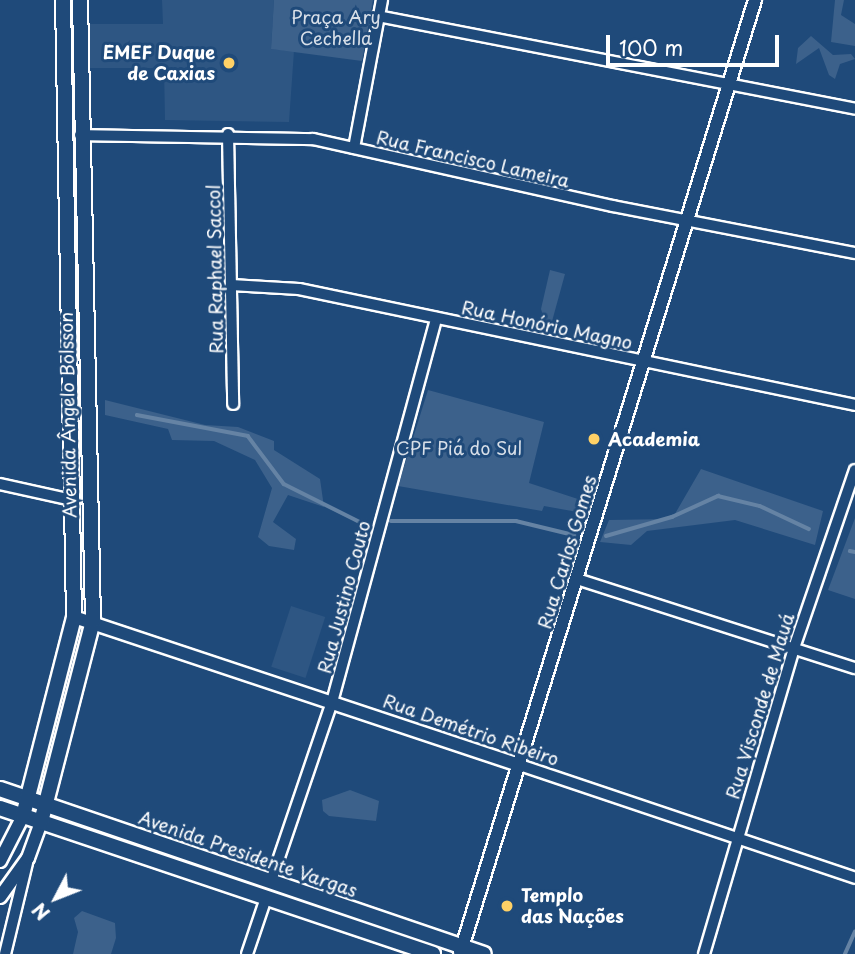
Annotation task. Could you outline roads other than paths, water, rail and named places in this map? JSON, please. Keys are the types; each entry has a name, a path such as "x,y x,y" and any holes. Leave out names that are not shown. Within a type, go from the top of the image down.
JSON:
{"main road":[{"name":"Avenida Ângelo Bolsson","path":"23,816 30,799 75,617 63,0"},
{"name":"Avenida Ângelo Bolsson","path":"41,822 93,621 80,135 80,0"},
{"name":"Avenida Presidente Vargas","path":"0,789 271,881 461,950 484,954"},
{"name":"Avenida Presidente Vargas","path":"0,808 433,954"}],"street":[{"path":"355,148 382,0"},
{"name":"Rua Carlos Gomes","path":"461,950 755,0"},
{"path":"379,16 855,109"},
{"name":"Rua Francisco Lameira","path":"80,135 288,136 355,148 687,221 855,253"},
{"name":"Rua Raphael Saccol","path":"228,135 233,404"},
{"name":"Rua Honório Magno","path":"231,285 299,289 855,405"},
{"name":"Rua Justino Couto","path":"271,881 332,702 436,318"},
{"name":"Rua Visconde de Mauá","path":"704,954 794,648 855,470"},
{"path":"0,484 72,500"},
{"path":"577,579 855,667"},
{"name":"Rua Demétrio Ribeiro","path":"75,617 855,878"},
{"path":"0,861 23,816"},
{"path":"5,954 28,858 41,822"},
{"path":"0,897 28,858"},
{"path":"247,954 266,898"}],"waterway":[{"path":"137,415 248,436 284,484 360,522"},
{"path":"606,536 672,517 718,496 760,506 809,529"},
{"path":"391,521 516,521 574,535"},
{"path":"850,551 855,552"},
{"path":"845,954 855,932"}],"place":[{"name":"EMEF Duque de Caxias","path":"229,63"},
{"name":"Academia","path":"594,439"},
{"name":"Templo das Nações","path":"507,906"}],"park label":[{"name":"Praça Ary Cechella","path":"336,28"},
{"name":"CPF Piá do Sul","path":"459,448"}]}
